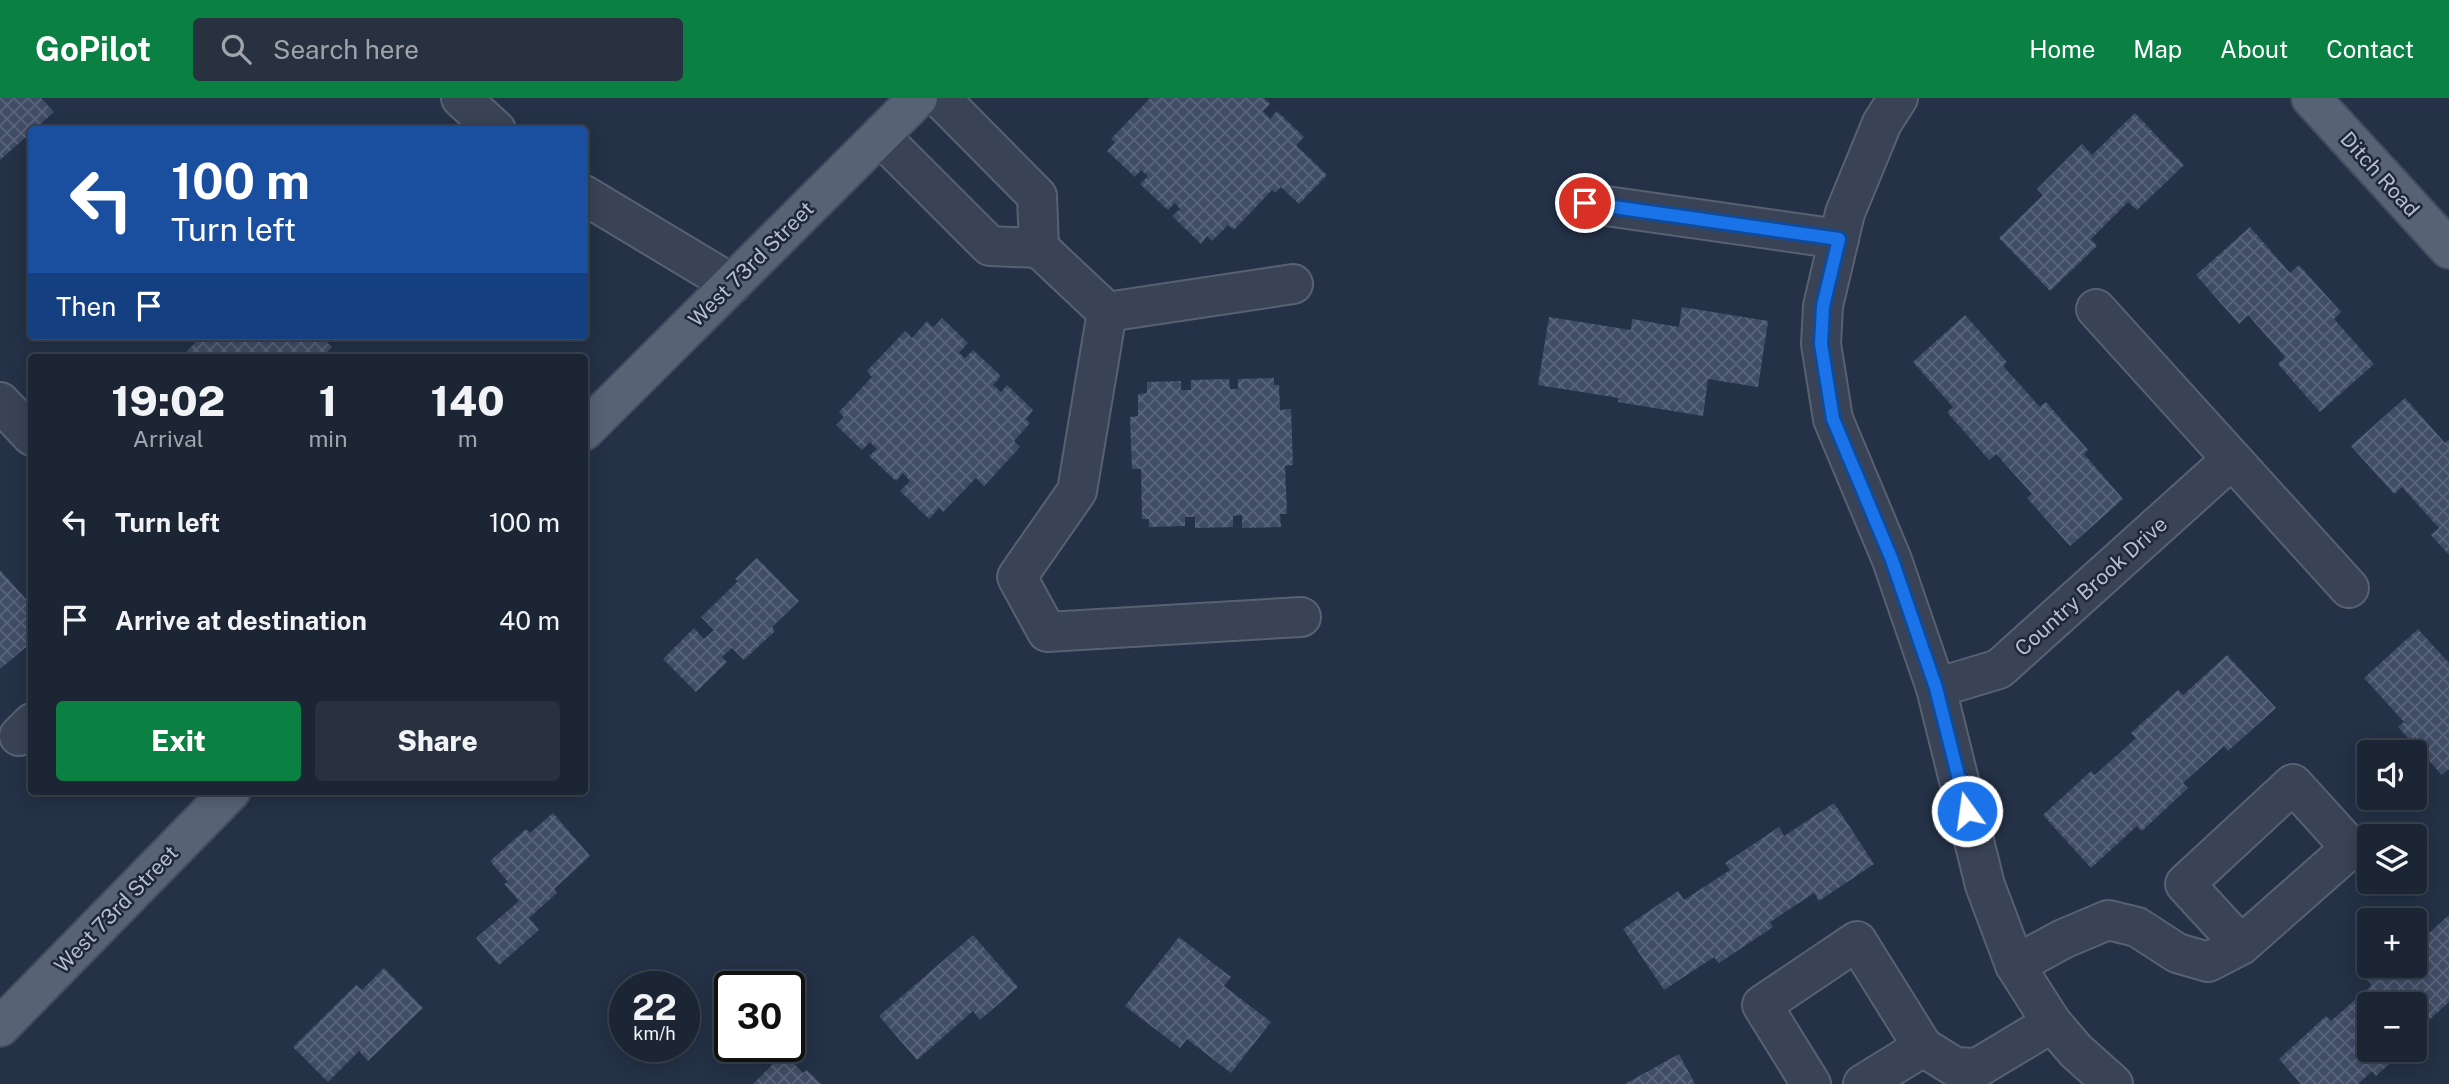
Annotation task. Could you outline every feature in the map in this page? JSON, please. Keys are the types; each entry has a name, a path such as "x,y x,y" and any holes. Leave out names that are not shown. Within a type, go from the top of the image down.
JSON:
{"main road":[{"name":"West 73rd Street","path":"588,427 918,98"},
{"name":"Ditch Road","path":"2311,98 2449,249"},
{"name":"West 73rd Street","path":"0,1027 227,795"}],"street":[{"path":"461,98 492,126"},
{"path":"940,98 1037,196 1039,248"},
{"path":"1898,98 1882,123 1845,213 1823,306 1821,344 1833,419 1892,560 1936,688 1985,886 2015,965 2052,1023 2076,1051 2113,1084"},
{"path":"880,136 990,246 1039,248 1107,312"},
{"path":"588,197 732,284"},
{"path":"1585,203 1839,239"},
{"path":"1107,312 1293,284"},
{"path":"2096,309 2349,588"},
{"path":"1107,312 1077,491 1017,577 1047,632 1301,617"},
{"path":"0,401 28,432"},
{"name":"Country Brook Drive","path":"1936,688 1999,669 2232,459"},
{"path":"2015,965 2063,939 2108,920 2137,927 2177,953 2208,962 2241,945"},
{"path":"1811,1084 1762,1005 1857,941 1923,1047 1955,1067 1977,1068 2052,1023"},
{"path":"1863,1084 1923,1047"}],"building":[{"path":"0,98 41,98 54,112 38,126 28,126 28,135 0,160"},
{"path":"1150,98 1264,98 1270,104 1263,111 1270,119 1277,111 1304,137 1296,145 1327,175 1299,204 1281,187 1275,193 1272,190 1234,230 1228,225 1212,241 1207,236 1201,244 1172,216 1180,209 1175,203 1168,210 1140,184 1148,176 1141,170 1135,177 1107,151 1115,142 1111,139"},
{"path":"2135,113 2184,165 2137,210 2128,202 2091,239 2097,246 2050,291 1999,238 2043,195 2037,189 2082,144 2092,155"},
{"path":"2250,227 2290,273 2299,265 2341,312 2334,319 2374,364 2320,412 2278,364 2285,357 2248,315 2239,324 2196,275"},
{"path":"1682,307 1768,321 1758,387 1708,379 1703,416 1618,402 1619,398 1538,385 1549,317 1631,330 1632,319 1679,327"},
{"path":"1965,315 2007,362 2003,366 2040,407 2046,402 2088,450 2084,454 2123,499 2070,546 2027,498 2032,494 1996,454 1989,460 1947,412 1953,407 1913,362"},
{"path":"942,318 968,343 959,353 965,358 973,350 1001,376 993,385 1001,392 1007,385 1033,410 1026,419 1030,423 1014,441 1020,447 984,486 976,478 943,512 939,508 929,519 900,491 910,481 903,473 896,481 869,456 877,449 870,442 862,450 836,425 844,417 839,412 872,377 867,371 905,331 912,338 927,321 933,328"},
{"path":"198,340 325,340 332,347 325,354 184,354"},
{"path":"1274,378 1274,385 1279,385 1280,410 1291,409 1293,465 1285,466 1287,514 1280,514 1281,527 1242,528 1242,515 1233,516 1233,527 1195,528 1195,517 1185,517 1185,526 1149,527 1149,519 1142,519 1141,469 1132,469 1130,417 1138,416 1138,394 1147,393 1147,382 1181,381 1181,390 1191,390 1191,380 1229,379 1230,389 1238,389 1238,379"},
{"path":"2405,398 2445,443 2449,439 2449,555 2431,535 2439,528 2402,487 2394,494 2351,446"},
{"path":"757,558 799,601 772,627 775,631 744,660 732,648 722,657 727,662 696,692 663,659 694,628 704,639 714,630 701,617"},
{"path":"0,570 28,602 28,645 0,669"},
{"path":"2418,629 2449,663 2449,769 2442,775 2427,759 2427,740 2410,740 2398,727 2404,722 2364,678"},
{"path":"2227,655 2276,708 2228,751 2224,746 2183,783 2188,788 2142,831 2137,826 2091,868 2043,815 2091,771 2095,775 2136,738 2131,733 2178,690 2183,695"},
{"path":"1834,803 1874,864 1819,901 1814,893 1770,922 1773,927 1719,963 1714,957 1664,990 1623,929 1678,891 1684,900 1730,870 1725,863 1779,827 1784,836"},
{"path":"553,813 590,856 554,889 557,893 529,918 539,930 499,965 476,938 519,901 504,884 508,882 490,861 526,829 530,833"},
{"path":"2449,915 2449,1002 2427,1022 2427,992 2364,992 2372,985 2367,978 2427,978 2427,935"},
{"path":"973,935 1018,987 980,1020 973,1011 917,1060 879,1016"},
{"path":"1179,937 1231,977 1224,986 1271,1022 1231,1073 1187,1039 1180,1048 1125,1006"},
{"path":"384,968 423,1008 368,1061 359,1051 328,1082 293,1047 356,985 362,990"},
{"path":"2357,998 2357,1062 2392,1062 2376,1076 2372,1071 2358,1084 2301,1084 2279,1059 2326,1016 2331,1021"},
{"path":"1679,1054 1695,1084 1625,1084"},
{"path":"775,1062 793,1062 803,1073 807,1070 821,1084 753,1084"}],"route":[{"path":"1585,203 1839,239 1823,306 1821,344 1833,419 1892,560 1936,688 1967,811"}]}
